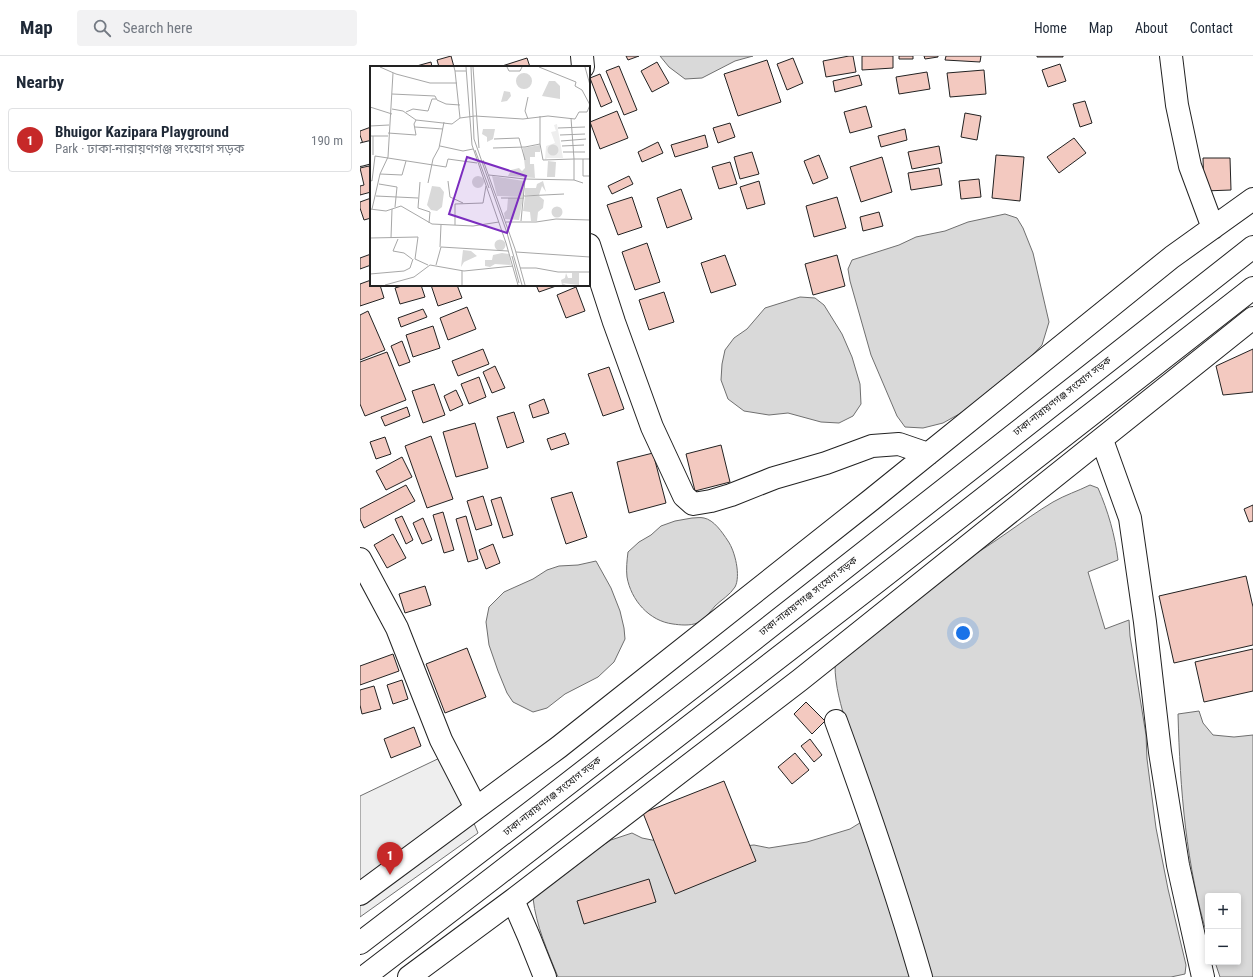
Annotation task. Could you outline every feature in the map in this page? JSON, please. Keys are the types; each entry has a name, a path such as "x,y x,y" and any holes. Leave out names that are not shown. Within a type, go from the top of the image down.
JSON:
{"street":[{"path":"582,56 583,66"},
{"path":"1171,56 1177,105 1190,166 1213,228"},
{"path":"360,155 370,152"},
{"path":"360,894 559,747 928,454 1172,257 1253,199"},
{"name":"ঢাকা-নারায়ণগঞ্জ সংযোগ সড়ক","path":"360,943 690,689 1253,247"},
{"path":"590,248 614,322 652,428 684,496 693,504 718,499 774,478 826,463 872,446 900,444 928,454"},
{"path":"364,977 873,585 1253,288"},
{"path":"409,977 513,900 800,680 1253,318"},
{"path":"1102,440 1130,518 1145,622 1160,752 1178,865 1203,977"},
{"path":"360,559 397,628 441,740 476,808"},
{"path":"836,721 885,860 921,977"},
{"path":"513,900 545,977"}],"shaded area":[{"path":"660,56 753,56 735,61 702,78 685,79 669,67"},
{"path":"1005,214 1017,218 1023,228 1033,253 1049,322 1042,345 1017,371 970,408 943,423 923,428 905,427 897,416 871,355 850,281 848,269 852,260 899,245 916,237 945,231 968,222"},
{"path":"800,297 815,298 824,305 842,334 852,357 860,384 861,404 853,416 839,423 821,422 788,413 769,415 744,411 728,399 721,380 725,350 734,338 747,329 765,308"},
{"path":"1090,485 1098,488 1105,505 1111,523 1118,560 1088,572 1105,629 1129,620 1130,636 1146,735 1147,759 1156,828 1168,889 1186,965 1185,974 1171,977 928,977 845,718 837,688 835,665 965,560 1053,502"},
{"path":"702,518 711,521 718,527 731,545 735,557 737,582 731,592 700,622 682,625 664,622 656,619 642,608 632,594 627,577 628,552 661,526 675,521"},
{"path":"596,561 611,588 620,611 624,628 625,639 614,662 598,677 565,694 547,708 533,712 513,702 507,693 489,645 486,622 489,607 504,592 533,579 547,570 559,566 578,565"},
{"path":"1199,711 1203,723 1213,735 1234,737 1253,735 1253,977 1220,977 1216,965 1241,965 1241,893 1205,893 1205,928 1200,911 1189,855 1180,771 1178,714"},
{"path":"446,755 478,833 360,917 360,796"},
{"path":"863,821 910,977 558,977 546,948 537,919 533,898 611,840 632,833 642,838 657,841 744,846 754,845 769,848 807,842 850,829"}],"building":[{"path":"451,56 454,66 439,66 437,60"},
{"path":"626,56 639,56 628,60"},
{"path":"853,56 856,72 826,77 823,61"},
{"path":"862,56 893,56 893,68 862,70"},
{"path":"899,56 913,56 913,59 899,59"},
{"path":"924,56 938,56 938,57 925,59"},
{"path":"946,56 981,56 980,62 945,60"},
{"path":"1063,56 1063,57 1037,57"},
{"path":"527,58 530,66 502,66"},
{"path":"793,58 803,83 787,90 777,64"},
{"path":"767,60 781,102 738,116 724,74"},
{"path":"431,62 432,66 417,66"},
{"path":"657,62 669,83 652,92 641,71"},
{"path":"1060,64 1066,81 1048,87 1042,70"},
{"path":"619,66 637,110 624,115 606,71"},
{"path":"984,70 986,94 950,97 947,73"},
{"path":"927,72 930,89 899,94 896,77"},
{"path":"600,74 612,102 601,107 590,78"},
{"path":"859,75 862,85 835,92 833,81"},
{"path":"1085,101 1092,123 1080,127 1073,104"},
{"path":"866,106 872,127 850,133 844,112"},
{"path":"617,111 628,138 600,149 590,122"},
{"path":"965,113 981,116 977,140 961,137"},
{"path":"730,123 735,137 718,143 713,128"},
{"path":"370,127 370,142 363,144 360,131"},
{"path":"905,129 907,140 881,147 878,136"},
{"path":"705,135 708,147 675,157 671,145"},
{"path":"1074,138 1086,153 1059,173 1047,157"},
{"path":"658,142 663,153 642,162 638,152"},
{"path":"939,146 942,163 912,169 908,152"},
{"path":"752,152 759,174 740,179 734,157"},
{"path":"819,155 828,178 813,184 804,161"},
{"path":"996,155 1024,157 1020,201 992,198"},
{"path":"882,157 892,192 861,202 850,167"},
{"path":"1203,158 1230,158 1231,190 1204,191"},
{"path":"730,162 737,184 719,189 712,167"},
{"path":"369,166 370,192 360,195 360,186 364,185 360,168"},
{"path":"939,168 942,185 911,190 908,173"},
{"path":"629,176 633,184 612,194 608,186"},
{"path":"979,179 981,197 961,199 959,181"},
{"path":"759,181 765,204 747,209 740,187"},
{"path":"681,189 692,219 667,228 657,198"},
{"path":"632,197 642,227 618,235 607,205"},
{"path":"837,197 846,228 814,237 806,206"},
{"path":"370,198 370,218 364,220 360,208 360,202"},
{"path":"879,212 883,226 863,231 860,217"},
{"path":"647,243 660,282 635,290 622,252"},
{"path":"370,254 370,265 360,269 360,258"},
{"path":"725,255 736,285 711,293 701,263"},
{"path":"837,255 845,286 813,295 805,264"},
{"path":"370,280 370,286 380,286 384,298 360,306 360,284"},
{"path":"402,286 421,286 425,297 400,304 395,288"},
{"path":"431,286 457,286 462,298 438,306"},
{"path":"536,286 556,286 539,292"},
{"path":"576,287 585,311 566,318 557,295"},
{"path":"664,292 674,322 649,330 639,300"},
{"path":"467,307 476,329 448,340 440,318"},
{"path":"423,309 427,317 401,327 398,318"},
{"path":"368,311 385,350 360,360 360,315"},
{"path":"433,326 440,348 413,357 406,335"},
{"path":"402,341 410,362 399,366 391,346"},
{"path":"483,349 489,364 458,376 452,361"},
{"path":"1253,349 1253,392 1223,395 1216,366"},
{"path":"387,352 406,400 365,416 360,404 360,362"},
{"path":"495,366 505,388 492,393 483,372"},
{"path":"609,367 624,409 603,416 588,374"},
{"path":"479,377 486,397 469,404 461,384"},
{"path":"434,384 445,415 423,423 412,391"},
{"path":"456,390 463,405 450,411 444,396"},
{"path":"544,399 549,413 533,418 529,405"},
{"path":"407,407 410,416 385,426 381,417"},
{"path":"514,412 524,442 507,448 497,417"},
{"path":"475,423 488,468 456,477 443,432"},
{"path":"565,433 569,444 551,450 547,439"},
{"path":"431,436 453,499 427,508 405,446"},
{"path":"385,437 391,454 376,459 370,442"},
{"path":"721,445 730,482 695,491 686,454"},
{"path":"653,453 666,503 629,513 617,462"},
{"path":"402,457 412,477 386,490 376,471"},
{"path":"406,485 415,501 364,528 360,519 360,509"},
{"path":"572,492 587,537 566,544 551,498"},
{"path":"483,496 492,525 476,530 467,501"},
{"path":"501,497 513,535 503,538 491,500"},
{"path":"1253,505 1253,521 1249,522 1244,509"},
{"path":"443,512 454,550 444,553 433,515"},
{"path":"402,516 413,540 406,544 395,519"},
{"path":"466,516 478,559 468,562 456,519"},
{"path":"423,518 432,540 422,544 413,523"},
{"path":"393,534 406,558 387,568 374,545"},
{"path":"493,544 500,563 486,569 479,550"},
{"path":"1246,576 1253,607 1253,645 1174,663 1159,596"},
{"path":"425,586 431,605 405,613 399,594"},
{"path":"467,648 486,697 445,713 426,664"},
{"path":"1253,649 1253,691 1204,702 1195,662"},
{"path":"393,654 399,671 360,685 360,666"},
{"path":"402,680 408,699 393,704 387,685"},
{"path":"374,686 381,709 362,714 360,705 360,690"},
{"path":"806,702 825,721 812,734 794,714"},
{"path":"414,727 421,746 391,758 384,739"},
{"path":"810,739 822,755 814,762 801,746"},
{"path":"795,753 809,770 792,784 778,767"},
{"path":"724,781 756,861 675,894 643,813"},
{"path":"649,879 656,902 584,924 577,901"}],"place":[{"name":"Bhuigor Kazipara Playground","path":"390,875"}]}
